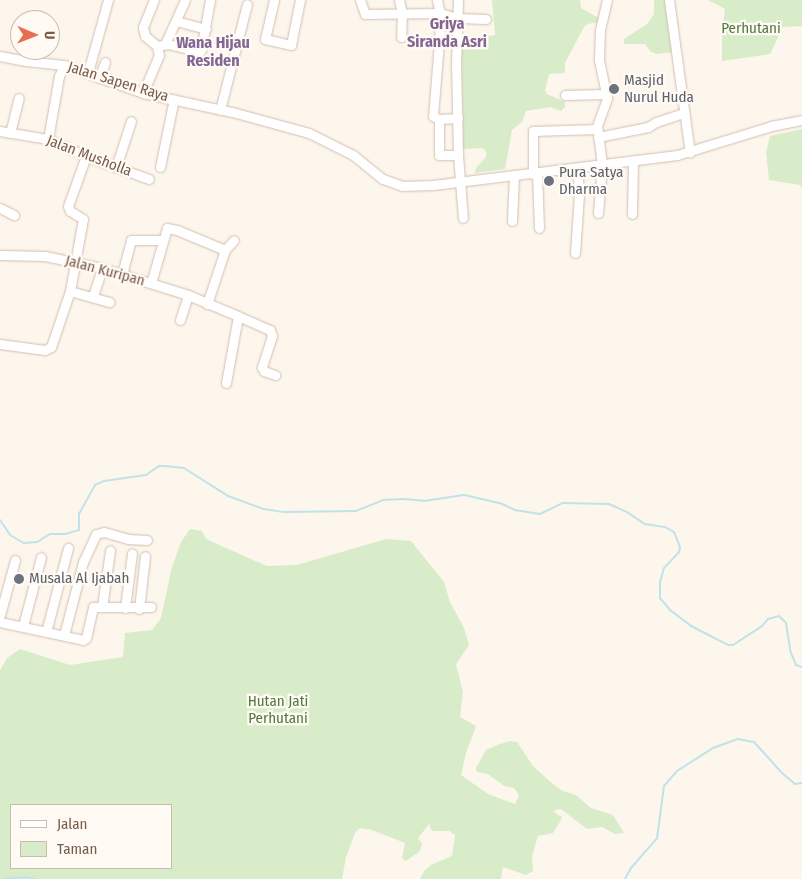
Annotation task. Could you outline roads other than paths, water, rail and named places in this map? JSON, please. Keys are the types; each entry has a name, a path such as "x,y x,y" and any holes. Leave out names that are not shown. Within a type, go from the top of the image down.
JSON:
{"street":[{"path":"88,72 108,0"},
{"path":"154,0 143,27 145,36 161,45 200,51 206,29 210,0"},
{"path":"143,93 159,55 161,45 176,21 185,0"},
{"path":"274,0 265,39 291,45 300,0"},
{"path":"360,0 366,14 402,12 440,13 457,18 486,19"},
{"path":"399,0 402,12 401,37"},
{"path":"437,0 440,13 433,116 440,119 458,118"},
{"path":"458,0 456,65 458,155 463,218"},
{"path":"598,213 602,165 598,118 606,102 599,59 600,30 607,0"},
{"path":"669,0 690,153"},
{"path":"220,110 247,4"},
{"path":"176,21 206,29"},
{"path":"439,42 457,44"},
{"name":"Jalan Sapen Raya","path":"0,56 26,62 64,65 143,93 236,113 316,136 353,155 382,180 416,187 690,153 771,126 802,120"},
{"path":"99,78 105,62"},
{"path":"437,64 456,65"},
{"path":"48,139 59,76 64,65"},
{"path":"565,95 606,94"},
{"path":"10,133 18,98"},
{"path":"160,167 174,99"},
{"path":"539,228 532,131 598,133 648,127 684,113"},
{"path":"440,119 440,155 458,155"},
{"path":"116,167 131,121"},
{"name":"Jalan Musholla","path":"0,131 48,139 86,156 148,179"},
{"path":"70,290 83,219 70,211 68,206 86,156"},
{"path":"632,214 633,161"},
{"path":"575,253 579,195 577,168"},
{"path":"512,221 514,175"},
{"path":"0,208 14,215"},
{"path":"151,283 165,231 172,228 225,250"},
{"path":"122,274 131,240 163,240"},
{"path":"207,304 225,250 234,240"},
{"name":"Jalan Kuripan","path":"0,255 45,256 102,268 188,295 238,316 270,330 272,336 262,370 275,375"},
{"path":"93,296 102,268"},
{"name":"Jalan Kuripan","path":"0,344 45,350 51,347 70,290 109,302"},
{"path":"180,320 188,295"},
{"path":"226,383 238,316"},
{"path":"64,635 83,562 96,534 104,532 128,539 147,540"},
{"path":"46,632 68,548"},
{"path":"102,607 110,551"},
{"path":"125,608 132,553"},
{"path":"139,609 145,556"},
{"path":"23,626 41,557"},
{"path":"0,615 15,560"},
{"path":"0,622 84,640 91,610 95,607 151,608"}],"waterway":[{"path":"0,520 10,535 24,543 37,542 50,534 65,534 79,530 79,514 95,485 104,481 146,475 159,466 184,468 228,496 264,509 284,512 356,511 383,500 424,501 464,495 500,503 515,510 540,514 563,503 609,504 627,512 645,524 665,527 674,532 680,547 679,552 664,568 660,582 660,598 670,610 691,626 728,645 733,645 762,626 768,619 779,616 786,623 791,653 796,665 802,667"},
{"path":"625,879 631,868 657,838 664,786 677,771 713,748 738,739 754,742 782,773 795,784 802,783"},
{"path":"4,879 25,877 34,879"}],"place":[{"name":"Masjid Nurul Huda","path":"614,89"},
{"name":"Pura Satya Dharma","path":"549,181"},
{"name":"Musala Al Ijabah","path":"19,579"}],"district":[{"name":"Griya Siranda Asri","path":"447,33"},
{"name":"Wana Hijau Residen","path":"213,52"}],"park label":[{"name":"Perhutani","path":"751,29"},
{"name":"Hutan Jati Perhutani","path":"278,710"}]}
